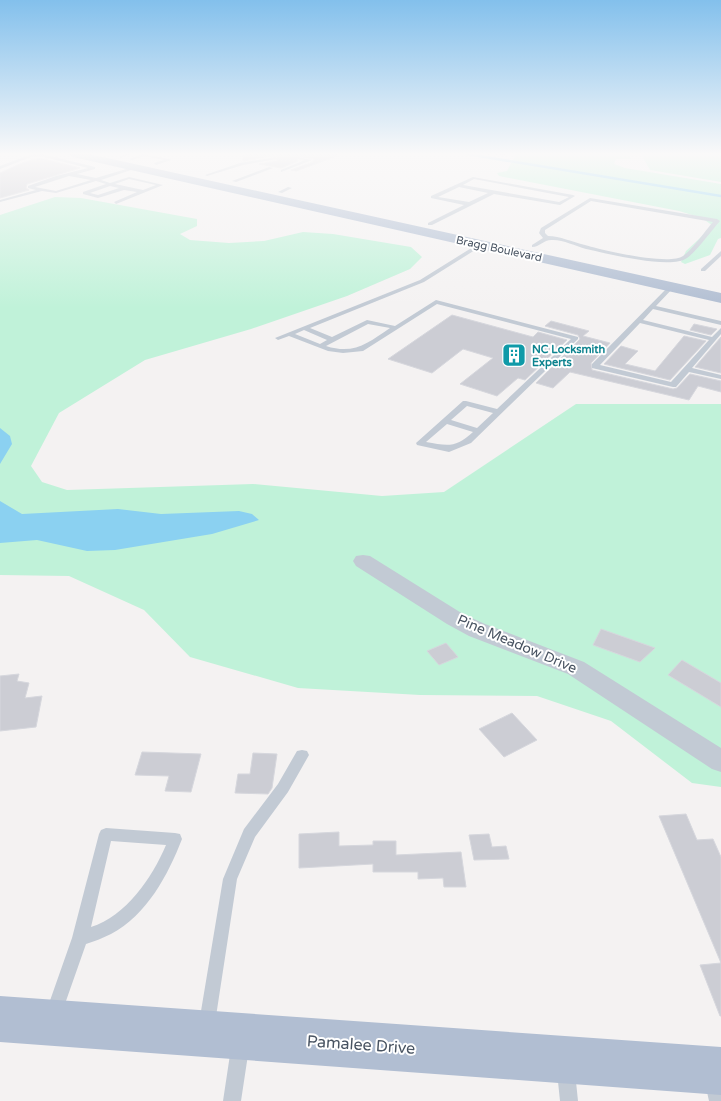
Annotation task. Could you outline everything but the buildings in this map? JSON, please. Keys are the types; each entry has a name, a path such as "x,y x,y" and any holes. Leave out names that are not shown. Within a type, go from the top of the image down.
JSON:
{"main road":[{"name":"Bragg Boulevard","path":"321,205 481,244 721,298"},
{"name":"Bragg Boulevard","path":"354,205 430,224 540,242 721,286"},
{"name":"Pamalee Drive","path":"0,1019 223,1035 567,1080 717,1081"}],"street":[{"name":"Pine Meadow Drive","path":"363,561 455,619 477,630 576,668 721,761"}],"lane":[{"path":"430,224 466,205"},
{"path":"580,205 543,229 540,242 555,238 586,247 650,260 673,261 684,258 717,221 627,205"},
{"path":"278,338 422,281 481,244"},
{"path":"703,270 721,253"},
{"path":"671,287 595,366 673,385 721,330"},
{"path":"289,334 321,346 343,351 363,349 436,302 576,338 499,412 468,441 449,449 420,443 466,403 499,412"},
{"path":"651,307 721,323"},
{"path":"638,321 711,341 721,346"},
{"path":"321,346 367,322 396,328"},
{"path":"304,328 332,340"},
{"path":"687,369 721,377"},
{"path":"446,421 479,431"},
{"path":"232,1101 223,1035 230,879 249,833 282,788 302,755"},
{"path":"51,1022 80,938 106,834 175,839 166,864 152,885 131,909 109,927 80,938"}],"green space":[{"path":"29,205 122,205 197,219 197,226 180,234 190,240 229,243 264,241 303,232 333,234 411,247 422,257 410,269 347,296 251,329 145,360 59,413 31,466 42,482 67,490 253,484 382,496 444,492 576,404 721,404 721,787 692,783 611,721 537,696 420,695 298,688 190,657 144,610 69,576 0,575 0,215"},
{"path":"650,205 721,205 721,238 718,239 710,255 685,264 681,262 686,251 713,226 702,218"}],"water":[{"path":"0,428 10,436 12,444 0,464"},
{"path":"0,501 22,514 118,509 161,514 239,511 252,514 259,520 212,534 115,550 87,551 37,540 0,543"}],"place":[{"name":"NC Locksmith Experts","path":"514,355"}]}
